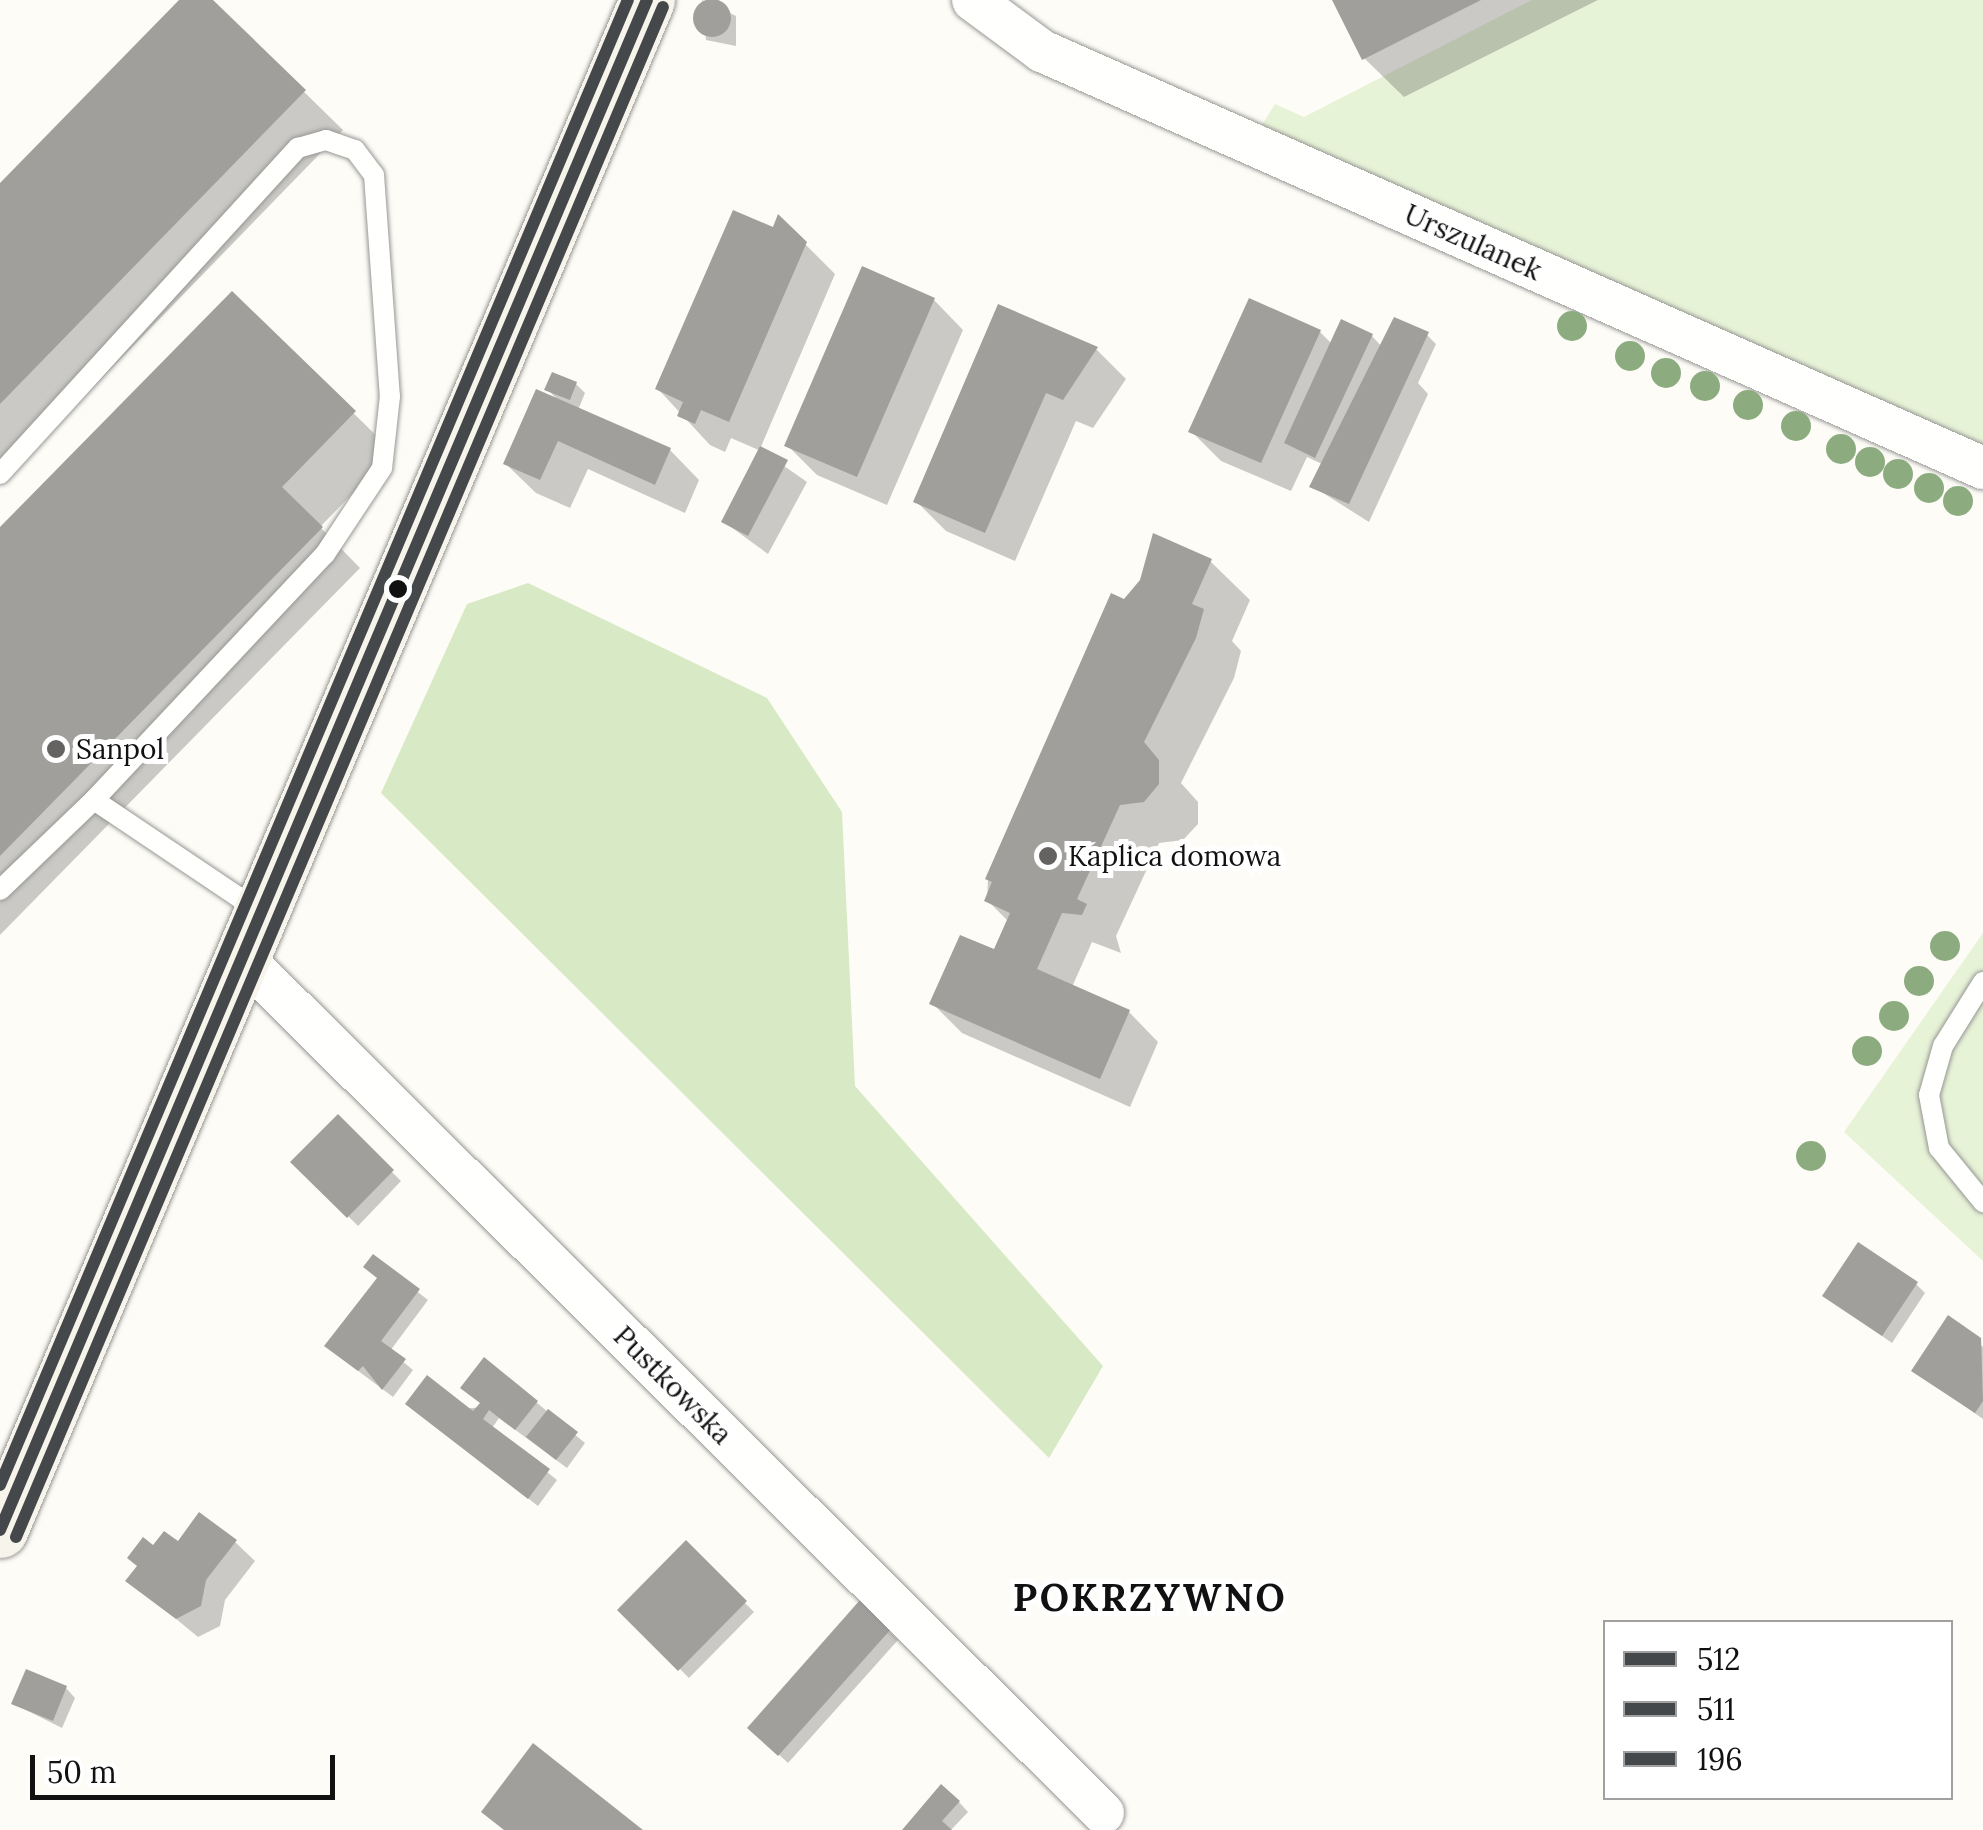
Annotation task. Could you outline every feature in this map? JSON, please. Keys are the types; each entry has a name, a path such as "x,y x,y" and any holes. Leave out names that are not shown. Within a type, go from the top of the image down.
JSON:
{"street":[{"path":"0,1530 647,0"},
{"name":"Urszulanek","path":"973,0 1042,50 1983,468"},
{"name":"Pustkowska","path":"252,934 1103,1813"}],"lane":[{"path":"0,474 298,148 326,140 356,150 374,174 390,396 382,468 326,554 94,800 0,890"},
{"path":"94,800 252,934"},
{"path":"1983,982 1931,1072 1930,1122 1983,1202"}],"green space":[{"path":"1532,0 1983,0 1983,453 1262,125 1275,104 1304,117"},
{"path":"528,583 767,698 842,812 855,1086 1103,1366 1049,1458 381,793 467,604"},
{"path":"1983,933 1983,1261 1844,1132"}],"building":[{"path":"712,-1 726,4 731,18 726,32 712,37 698,32 693,18 698,4"},
{"path":"179,0 213,0 306,90 0,404 0,183"},
{"path":"1332,0 1481,0 1362,60"},
{"path":"733,210 773,227 778,214 807,242 729,422 701,410 695,424 677,416 683,402 655,389"},
{"path":"862,266 935,298 857,477 784,446"},
{"path":"232,291 356,411 282,487 323,527 0,856 0,527"},
{"path":"1249,298 1321,330 1261,463 1188,432"},
{"path":"998,304 1098,347 1063,400 1046,393 985,533 913,502"},
{"path":"1394,317 1429,332 1349,504 1309,487"},
{"path":"1341,319 1373,334 1315,458 1284,443"},
{"path":"552,372 577,382 570,400 544,390"},
{"path":"536,389 671,448 655,485 558,441 540,480 503,464"},
{"path":"760,446 788,460 748,536 721,522"},
{"path":"1153,533 1212,559 1192,604 1204,609 1196,638 1144,742 1159,760 1159,784 1144,802 1120,805 1077,899 1087,904 1082,915 1062,913 1037,969 1130,1010 1100,1079 929,1004 960,935 994,949 1010,913 984,901 992,882 985,879 1111,593 1124,599 1140,580"},
{"path":"338,1114 394,1170 347,1218 290,1162"},
{"path":"1858,1242 1918,1282 1882,1336 1822,1296"},
{"path":"373,1254 420,1289 381,1341 406,1359 382,1390 363,1366 358,1371 324,1346 377,1278 363,1267"},
{"path":"1948,1315 1981,1338 1983,1401 1975,1413 1911,1371"},
{"path":"484,1357 538,1401 515,1430 489,1410 483,1419 550,1469 528,1499 405,1404 427,1375 473,1411 480,1403 460,1388"},
{"path":"548,1409 578,1432 556,1460 526,1437"},
{"path":"199,1512 237,1540 206,1580 201,1606 176,1619 125,1581 137,1566 127,1558 143,1537 153,1545 164,1531 178,1541"},
{"path":"686,1540 747,1601 678,1671 617,1610"},
{"path":"860,1600 891,1629 778,1756 747,1728"},
{"path":"26,1669 67,1686 53,1721 11,1704"},
{"path":"533,1743 643,1830 504,1830 481,1812"},
{"path":"941,1784 960,1801 942,1821 952,1830 902,1830"}],"transit line":[{"name":"196","path":"0,1485 628,0"},
{"name":"512","path":"0,1530 647,0"},
{"name":"511","path":"16,1537 663,7"}],"place":[{"name":"Sanpol","path":"56,749"},
{"name":"Kaplica domowa","path":"1048,856"}],"district":[{"name":"POKRZYWNO","path":"1150,1598"}]}
